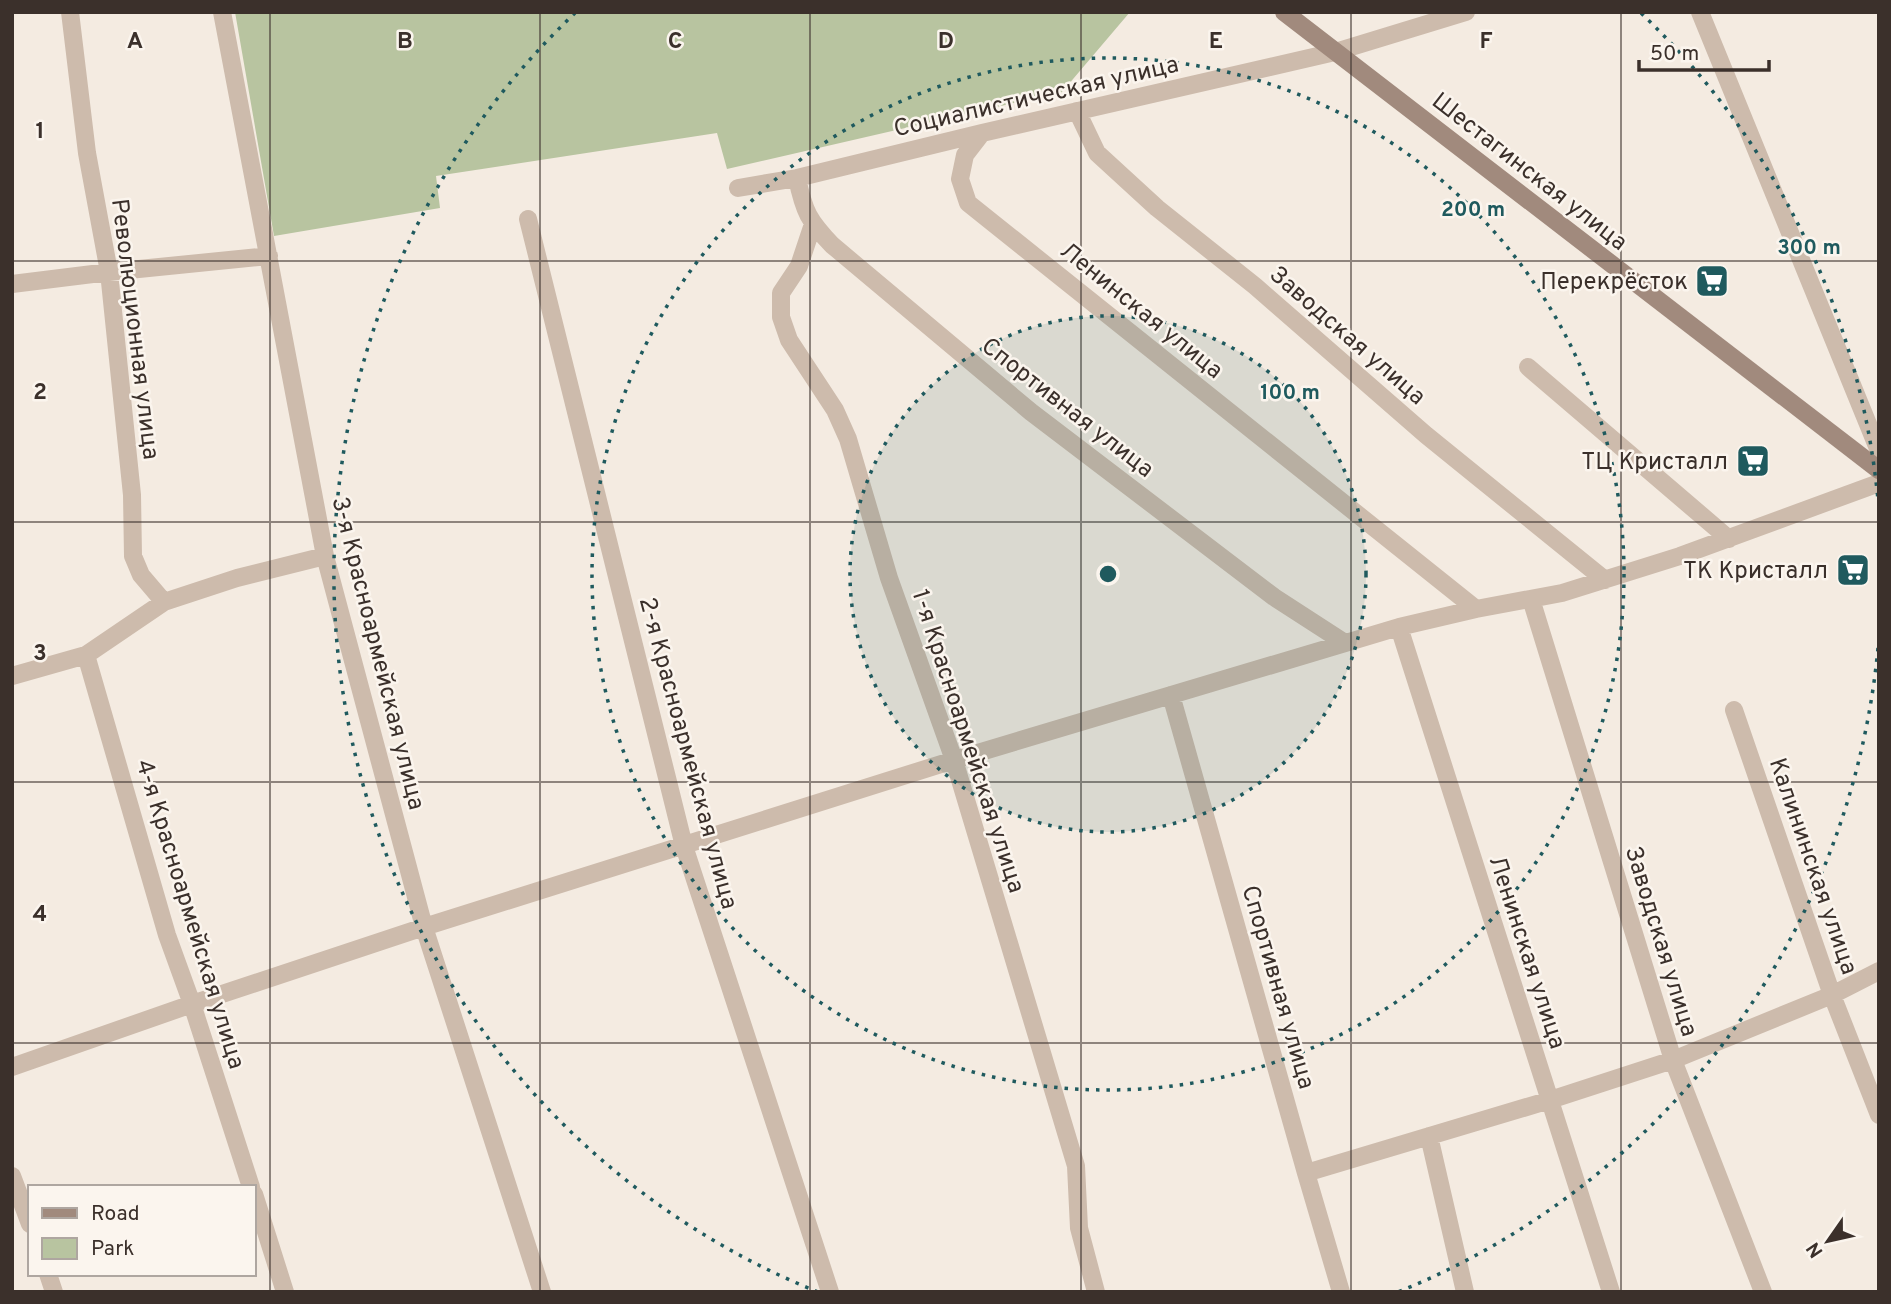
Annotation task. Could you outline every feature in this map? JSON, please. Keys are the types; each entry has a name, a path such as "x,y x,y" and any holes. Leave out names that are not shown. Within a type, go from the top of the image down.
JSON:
{"main road":[{"name":"Шестагинская улица","path":"1284,12 1879,470"}],"street":[{"name":"Революционная улица","path":"70,12 87,153 109,272 132,495 133,555 141,575 164,602"},
{"name":"3-я Красноармейская улица","path":"222,12 325,556 424,927 542,1292"},
{"name":"Социалистическая улица","path":"738,188 797,178 982,132 1335,52 1466,12"},
{"path":"1700,12 1879,452"},
{"name":"Заводская улица","path":"1077,111 1097,153 1157,208 1255,286 1426,435 1605,580"},
{"name":"Ленинская улица","path":"982,132 965,155 962,167 960,179 968,202 1476,609"},
{"name":"Спортивная улица","path":"797,178 802,202 813,224 832,246 1031,412 1274,597 1345,643"},
{"name":"2-я Красноармейская улица","path":"528,219 684,846 830,1292"},
{"name":"1-я Красноармейская улица","path":"813,224 799,266 781,293 781,317 789,340 835,410 848,439 889,578 954,760 1076,1166 1079,1228 1096,1292"},
{"path":"12,284 269,256"},
{"path":"1528,367 1729,539"},
{"path":"12,1067 424,927 954,760 1399,627 1562,593 1729,539 1879,483"},
{"path":"12,676 86,656 164,602 237,578 325,556"},
{"name":"Заводская улица","path":"1531,599 1673,1060 1763,1292"},
{"name":"Ленинская улица","path":"1399,627 1611,1292"},
{"name":"4-я Красноармейская улица","path":"86,656 167,935 250,1185"},
{"name":"Спортивная улица","path":"1171,695 1341,1292"},
{"name":"Калининская улица","path":"1734,710 1832,995 1879,1115"},
{"path":"1306,1173 1550,1101 1673,1060 1832,995 1879,971"},
{"path":"1429,1136 1465,1292"},
{"path":"12,1176 28,1219"},
{"path":"256,1200 285,1292"}],"green space":[{"path":"235,12 1130,12 1062,92 727,169 717,133 436,176 440,208 274,236"}],"place":[{"name":"Перекрёсток","path":"1712,281"},
{"name":"ТЦ Кристалл","path":"1753,461"},
{"name":"ТК Кристалл","path":"1853,570"}]}
